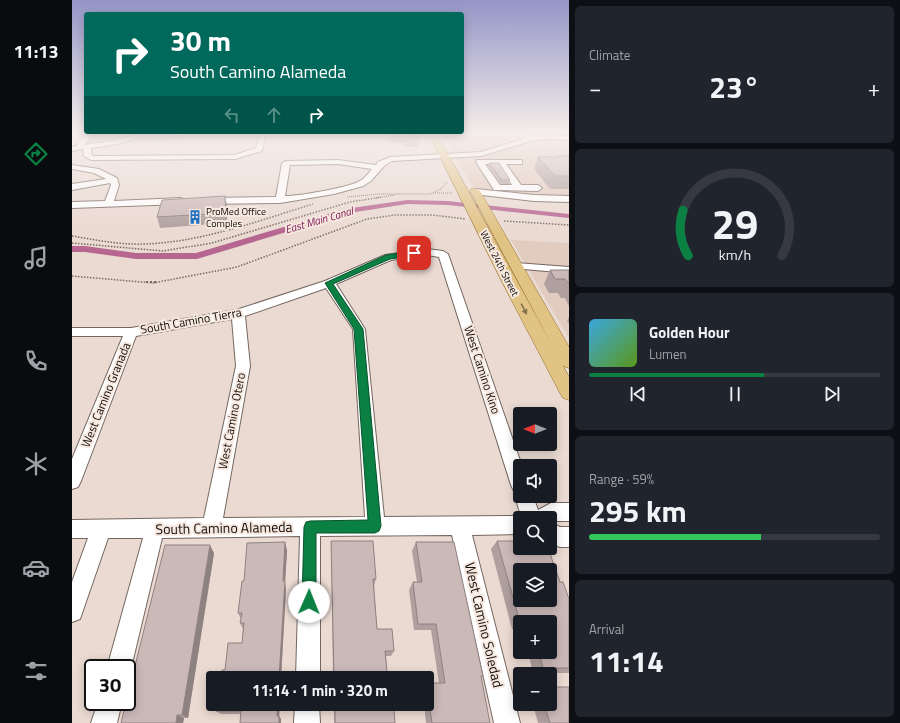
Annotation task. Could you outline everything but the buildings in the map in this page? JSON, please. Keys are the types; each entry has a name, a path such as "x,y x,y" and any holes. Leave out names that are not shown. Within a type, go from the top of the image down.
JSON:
{"main road":[{"name":"West 24th Street","path":"451,166 477,209 508,280 569,393"},
{"name":"West 24th Street","path":"469,180 477,209"},
{"path":"477,209 505,261 516,266"},
{"name":"West 24th Street","path":"516,266 569,362"}],"street":[{"path":"280,200 286,166"},
{"path":"202,201 280,200 334,191 360,184 368,179 377,168 366,166"},
{"path":"482,166 497,188 538,188"},
{"path":"503,166 518,188"},
{"path":"72,167 101,172 109,175 116,184 109,203"},
{"path":"72,187 114,180"},
{"path":"477,209 534,198 569,199"},
{"path":"72,205 187,201"},
{"name":"South Camino Tierra","path":"72,332 131,332 238,314 329,283 389,257 427,252 443,254"},
{"name":"West Camino Kino","path":"443,254 513,464"},
{"path":"516,266 569,270"},
{"path":"329,283 359,329 375,526"},
{"name":"West Camino Otero","path":"212,527 243,366 238,314"},
{"name":"West Camino Granada","path":"72,482 131,332"},
{"path":"557,512 569,512"},
{"name":"South Camino Alameda","path":"72,529 101,530 212,527 513,525"},
{"name":"West Camino Soledad","path":"460,526 507,723"},
{"path":"308,671 310,527"},
{"path":"121,659 155,528"},
{"path":"72,611 101,530"},
{"path":"557,536 569,537"},
{"path":"104,723 107,711"},
{"path":"307,711 307,723"}],"path":[{"path":"344,197 379,194 430,194 441,189 448,181"},
{"path":"72,243 163,251 212,243 350,202 396,195 477,209 538,222 569,225"},
{"path":"72,236 108,242 144,244 190,238 318,203"},
{"path":"72,276 153,283 237,267 367,219 395,215 432,215 477,209"}],"shaded area":[{"path":"460,166 569,166 569,196 533,196 492,191 472,186"},
{"path":"511,240 569,243 569,338"}],"waterway":[{"name":"East Main Canal","path":"72,249 85,249 136,256 197,256 348,211 407,202 448,203 569,216"}],"place":[{"name":"ProMed Office Comples","path":"195,217"}],"route":[{"path":"309,602 310,527 375,526 359,329 329,283 389,257 414,253"}]}
